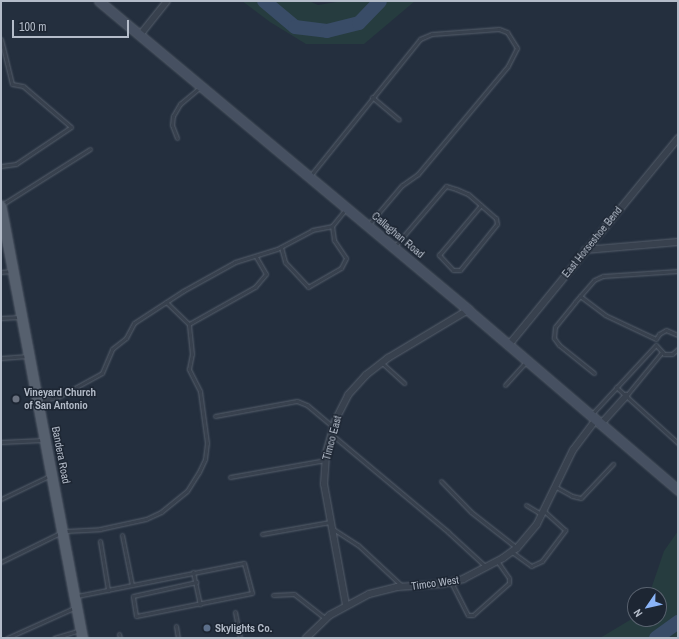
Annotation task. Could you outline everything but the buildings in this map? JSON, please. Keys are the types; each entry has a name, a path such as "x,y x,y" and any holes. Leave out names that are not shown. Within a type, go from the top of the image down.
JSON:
{"main road":[{"name":"Callaghan Road","path":"99,1 468,310 526,362 678,490"},
{"name":"Bandera Road","path":"1,205 83,634"}],"street":[{"path":"140,35 167,1"},
{"name":"East Horseshoe Bend","path":"508,346 678,138"},
{"path":"586,250 678,242"},
{"name":"Timco East","path":"346,605 330,525 324,484 325,460 333,427 340,409 356,385 382,363 468,310"},
{"name":"Timco West","path":"306,638 326,619 346,605 370,594 403,587 451,582 487,568 514,550 544,513 573,450 595,421 626,396"}],"lane":[{"path":"309,177 372,97 424,36 502,29 516,43 516,55 418,174 402,185 368,226"},
{"path":"1,39 6,66 12,84 23,86 71,127 16,164 1,166"},
{"path":"1,67 6,66"},
{"path":"177,138 172,126 173,116 180,104 201,86"},
{"path":"372,97 399,120"},
{"path":"1,205 90,149"},
{"path":"394,248 446,186 468,194 481,205 496,218 498,224 460,270 453,270 439,255 481,205"},
{"path":"38,402 60,396 102,373 112,350 126,338 134,323 166,302 235,262 256,257 281,247 312,230 332,226 347,208"},
{"path":"281,247 285,262 308,287 341,268 346,258 334,240 332,226"},
{"path":"189,324 255,287 266,274 256,257"},
{"path":"1,272 13,271"},
{"path":"594,373 559,345 554,338 555,327 580,296 594,280 603,276 678,271"},
{"path":"580,296 605,315 656,339"},
{"path":"1,562 63,531 100,528 146,519 160,512 187,491 205,459 207,443 200,391 189,369 192,354 189,324 166,302"},
{"path":"1,318 22,317"},
{"path":"677,351 668,354 662,352 656,345 656,339 659,334 666,330 678,335"},
{"path":"595,421 616,387 656,345"},
{"path":"626,396 662,352"},
{"path":"1,358 30,356"},
{"path":"505,386 526,362"},
{"path":"382,363 404,383"},
{"path":"616,387 678,444"},
{"path":"215,416 297,401 307,405 333,427"},
{"path":"331,434 448,532 487,568"},
{"path":"1,442 46,440"},
{"path":"230,477 325,460"},
{"path":"556,487 572,496 581,498 612,464"},
{"path":"1,499 52,474"},
{"path":"441,481 471,512 531,566 537,565 542,561 565,530 544,513 526,505"},
{"path":"262,534 330,525 358,545 403,587"},
{"path":"122,535 132,585"},
{"path":"100,541 108,590"},
{"path":"451,582 468,615 473,615 509,583 509,578 498,562"},
{"path":"7,638 76,601 108,590 194,572 244,563 252,591 200,604 137,616 135,614 133,596 196,582"},
{"path":"194,572 200,604"},
{"path":"273,595 294,594 326,619"},
{"path":"235,612 240,638"},
{"path":"176,626 178,638"},
{"path":"54,638 83,634"}],"green space":[{"path":"242,1 309,1 318,5 343,1 415,1 364,44 306,44 270,22"},
{"path":"678,531 678,638 600,638 627,622 627,627 667,627 667,587 652,587 664,551"}],"waterway":[{"path":"264,1 295,27 327,31 359,23 380,1"},
{"path":"656,638 678,622"}],"place":[{"name":"Vineyard Church of San Antonio","path":"16,399"},
{"name":"Skylights Co.","path":"207,628"}]}
